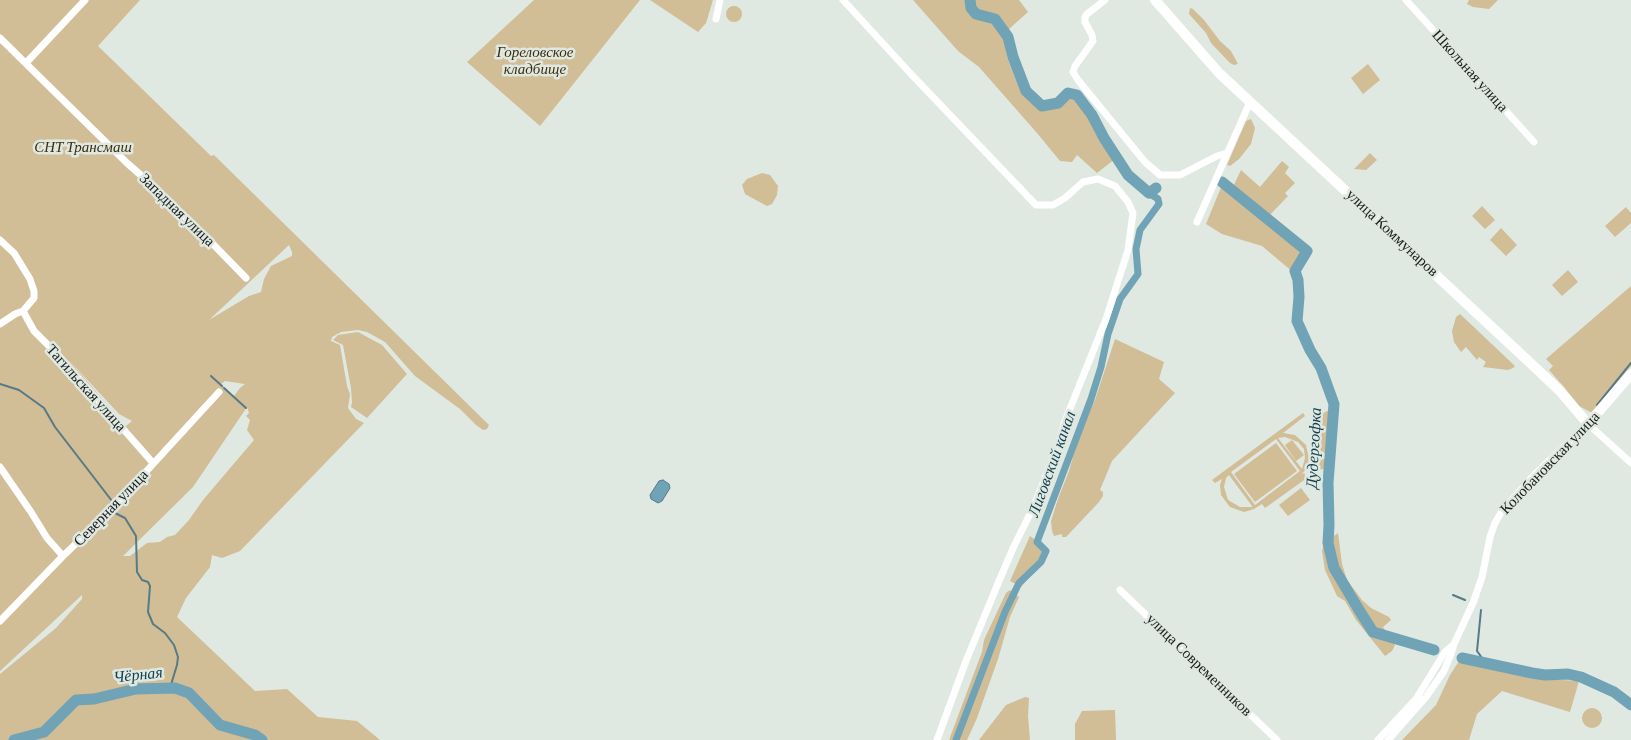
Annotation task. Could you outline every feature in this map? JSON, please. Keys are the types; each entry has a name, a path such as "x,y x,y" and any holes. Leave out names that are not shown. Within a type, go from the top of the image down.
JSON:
{"street":[{"path":"26,63 85,0"},
{"path":"716,19 720,0"},
{"path":"844,0 911,74 1036,205 1053,205 1065,198 1083,182 1098,179 1115,186 1128,202 1133,213 1128,250 1106,319 1065,421 1058,445 1034,506 999,581 937,740"},
{"path":"1105,0 1085,17 1085,22 1093,41 1075,66 1074,72 1078,80 1145,162 1160,175 1180,175 1217,156 1227,153"},
{"name":"улица Коммунаров","path":"1155,0 1219,73 1532,364 1560,391 1588,424 1631,464"},
{"name":"Школьная улица","path":"1406,0 1534,142"},
{"name":"Западная улица","path":"0,38 127,163 206,236 246,278"},
{"path":"1197,222 1250,102"},
{"path":"0,240 14,253 30,279 34,291 32,302 23,311 0,324"},
{"name":"Тагильская улица","path":"23,311 34,331 154,463"},
{"name":"Колобановская улица","path":"1388,740 1416,710 1444,671 1477,592 1490,537 1498,517 1534,475 1588,424 1631,374"},
{"name":"Северная улица","path":"1,618 109,512 218,392"},
{"path":"0,467 47,538 63,556"},
{"name":"улица Современников","path":"1120,590 1277,740"},
{"name":"Колобановская улица","path":"1378,740 1416,699 1444,652 1454,644"}],"green space":[{"name":"СНТ Трансмаш","path":"0,0 140,0 98,46 211,156 214,155 489,425 487,429 483,430 476,425 460,409 415,376 385,342 367,332 358,330 341,332 332,337 331,341 340,345 350,394 348,408 356,419 364,423 240,551 222,558 212,555 210,567 186,598 177,617 255,691 287,689 318,717 357,721 380,740 0,740 0,674 56,628 82,599 82,595 0,671","holes":["289,245 292,256 271,266 264,279 261,292 249,296 209,320","67,358 119,414 132,421 126,426","225,381 245,384 234,396 221,384","247,407 249,413 246,416 250,420 247,430 254,440 203,500 189,520 175,535 167,537 160,542 147,543 130,556 123,556 193,487"]},
{"name":"Гореловское кладбище","path":"534,0 640,0 540,126 467,62"},
{"path":"650,0 713,0 706,23 698,32"},
{"path":"913,0 967,0 970,12 974,17 996,24 1004,41 1008,60 1020,90 1039,108 1049,109 1072,98 1078,100 1115,159 1097,173 1077,155 1072,162 1060,161 979,67 958,51"},
{"path":"973,0 1019,0 1028,12 1009,29 1010,34 1007,34 1003,23 996,16 982,15 978,12 973,6"},
{"path":"1469,0 1498,0 1489,9 1473,7 1467,4"},
{"path":"734,6 742,14 734,22 726,14"},
{"path":"1190,8 1204,20 1220,41 1231,51 1238,64 1230,63 1211,43 1206,33 1189,14"},
{"path":"1368,64 1380,80 1363,94 1351,78"},
{"path":"1251,119 1255,128 1251,144 1239,159 1230,166 1227,165 1246,121"},
{"path":"1370,153 1377,160 1366,170 1354,169"},
{"path":"1282,161 1289,167 1285,173 1295,183 1285,193 1288,196 1267,218 1232,189 1241,170 1260,187"},
{"path":"762,173 770,175 778,186 777,195 772,204 767,206 745,194 742,185 747,179"},
{"path":"1222,185 1304,253 1293,272 1262,246 1222,234 1206,224"},
{"path":"1482,206 1495,220 1485,229 1472,216"},
{"path":"1626,207 1631,213 1631,223 1615,237 1605,226"},
{"path":"1501,228 1517,245 1506,256 1490,240"},
{"path":"1568,270 1578,282 1562,296 1552,285"},
{"path":"1631,286 1631,366 1592,413 1579,406 1549,370 1553,366 1546,359"},
{"path":"1460,314 1515,366 1508,370 1483,367 1486,362 1479,357 1477,360 1466,347 1461,352 1454,342 1452,331 1456,317"},
{"path":"358,332 382,345 407,374 367,418 351,407 351,388 343,345 333,340 338,335"},
{"path":"1115,339 1164,362 1159,379 1175,393 1112,461 1100,490 1103,492 1103,496 1099,502 1066,537 1062,537 1062,534 1054,536 1051,521 1078,439 1095,400"},
{"path":"1332,408 1328,468 1318,470 1319,416"},
{"path":"1303,413 1305,416 1283,433 1295,435 1306,445 1309,459 1306,469 1301,475 1304,473 1307,478 1265,508 1262,504 1244,512 1230,507 1221,495 1220,485 1222,479 1215,483 1212,480","holes":["1285,437 1298,442 1304,449 1305,458 1302,469 1278,438","1276,439 1300,471 1255,505 1231,472","1229,475 1252,507 1240,507 1228,500 1224,487 1226,478"]},
{"path":"1292,440 1304,455 1296,461 1285,445"},
{"path":"1276,443 1297,471 1255,502 1234,474"},
{"path":"1301,488 1310,500 1288,516 1279,505"},
{"path":"1338,533 1342,564 1347,580 1362,600 1391,620 1383,627 1395,645 1392,651 1385,656 1356,620 1345,601 1337,596 1325,570 1322,551 1324,543"},
{"path":"1030,536 1045,547 1047,557 1021,587 1010,581"},
{"path":"1010,590 1019,597 1010,617 998,659 977,718 967,740 949,740 982,652 984,640 1006,593"},
{"path":"1459,661 1543,679 1579,681 1570,712 1502,691 1477,714 1469,740 1402,740 1436,705"},
{"path":"1025,697 1029,698 1030,740 979,740 1006,705"},
{"path":"1592,708 1599,711 1602,718 1599,725 1592,728 1585,725 1582,718 1585,711"},
{"path":"1115,710 1116,740 1075,740 1075,724 1082,711"}],"water":[{"path":"663,480 669,484 670,488 662,501 658,503 651,499 650,495 659,481"}],"waterway":[{"name":"Дудергофка","path":"970,0 971,8 976,14 995,19 1008,37 1013,57 1026,91 1042,106 1058,103 1068,93 1077,95 1092,115 1104,138 1128,175 1149,193 1156,188"},
{"name":"Дудергофка","path":"1222,182 1307,251 1295,271 1298,280 1299,297 1297,321 1310,350 1321,368 1334,404 1328,483 1328,543 1334,568 1373,632 1434,650"},
{"name":"Лиговский канал","path":"956,740 1005,612 1019,583 1041,562 1046,551 1037,542 1091,399 1101,367 1108,334 1120,299 1138,274 1136,249 1140,230 1159,204 1158,199 1149,193"},
{"path":"1597,405 1631,363"},
{"path":"211,376 222,386"},
{"path":"0,384 19,390 44,408 55,427 112,501"},
{"path":"224,388 246,408"},
{"path":"115,513 125,518 136,536 137,572 142,580 148,582 150,586 148,612 153,624 165,633 174,645 178,657 170,688"},
{"path":"1453,595 1465,600"},
{"path":"1481,610 1477,651 1485,662"},
{"name":"Дудергофка","path":"1462,658 1532,673 1545,675 1568,674 1581,677 1614,692 1631,705"},
{"name":"Чёрная","path":"14,740 44,732 76,700 94,699 136,689 175,688 189,693 220,725 255,735 262,740"}]}
